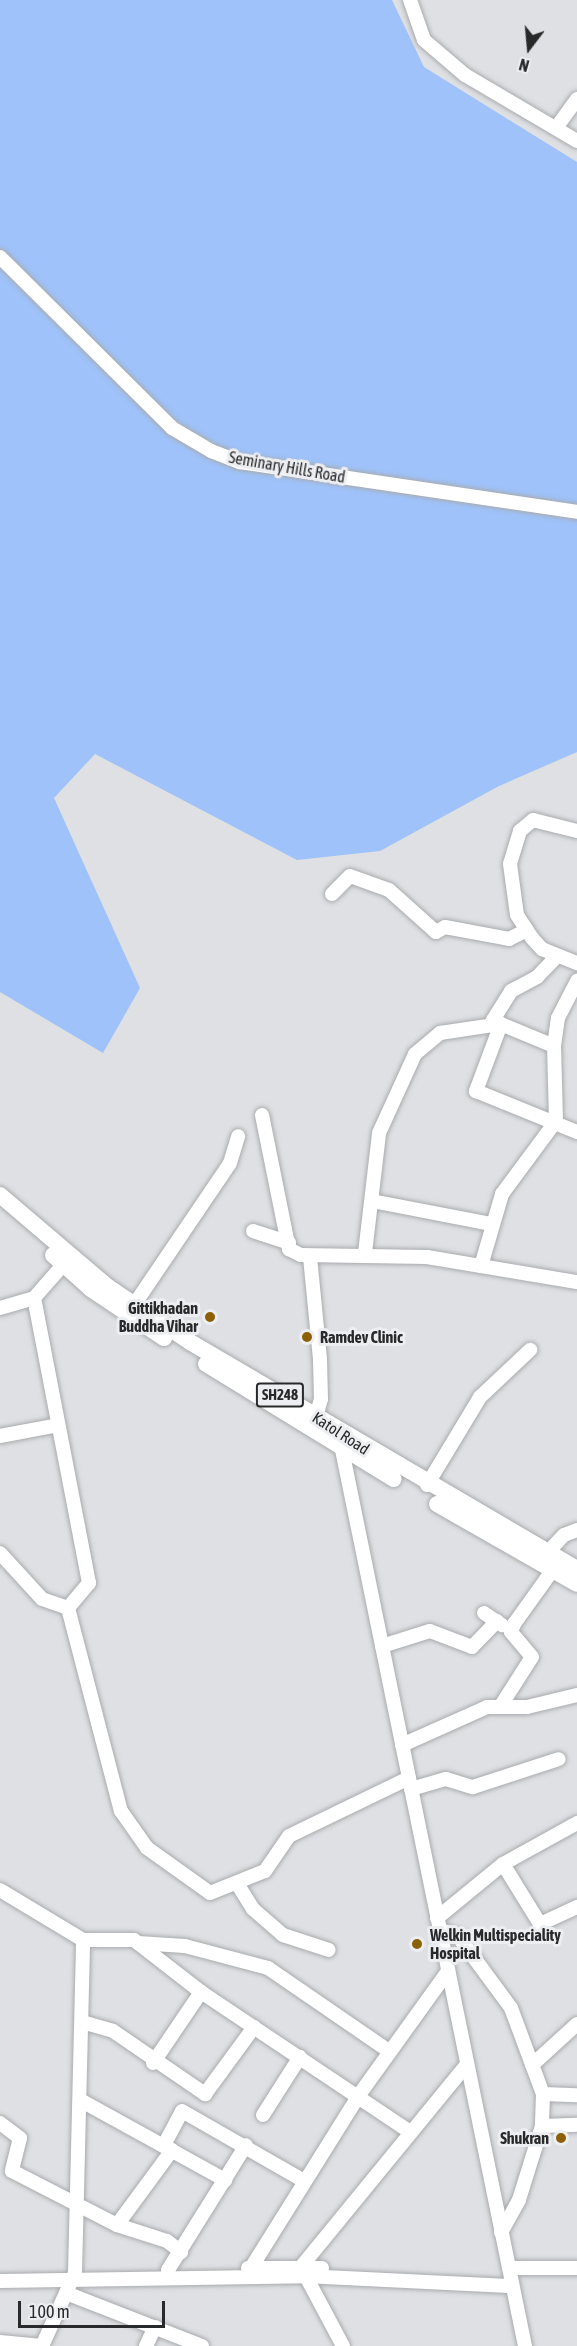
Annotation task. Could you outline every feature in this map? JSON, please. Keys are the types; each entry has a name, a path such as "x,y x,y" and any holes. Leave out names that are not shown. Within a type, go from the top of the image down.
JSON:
{"main road":[{"name":"Katol Road","path":"0,1195 131,1317 314,1424"},
{"name":"Katol Road","path":"0,1210 68,1260 340,1442 547,1563 577,1569"},
{"name":"Katol Road","path":"340,1442 427,1485 577,1584"}],"street":[{"path":"410,0 424,40 465,75 577,141"},
{"path":"556,128 577,99"},
{"name":"Seminary Hills Road","path":"0,257 172,428 211,452 240,462 577,512"},
{"path":"577,831 533,820 520,831 510,882 527,930 542,950 577,963"},
{"path":"332,894 350,876 389,890 436,932 445,927 509,939 527,930"},
{"path":"554,1046 493,1020 511,991 557,956"},
{"path":"481,1266 492,1224 513,1175 556,1121 554,1046 558,1018 577,981"},
{"path":"501,1024 476,1091 556,1121 577,1132"},
{"path":"365,1254 383,1118 415,1054 440,1033 501,1024"},
{"path":"262,1115 290,1249 310,1257 365,1254 481,1266 577,1282"},
{"path":"134,1305 230,1163 238,1136"},
{"path":"372,1201 492,1224"},
{"path":"252,1231 289,1243"},
{"path":"310,1257 320,1359 314,1424"},
{"path":"0,1308 34,1298 68,1260"},
{"path":"34,1298 89,1583 68,1608"},
{"path":"427,1485 480,1397 530,1350"},
{"path":"0,1436 58,1425"},
{"path":"340,1442 525,2346"},
{"path":"512,1632 564,1535 577,1530"},
{"path":"0,1553 42,1599 68,1608"},
{"path":"68,1608 121,1811 147,1848 210,1893 238,1885 265,1871 289,1836 410,1784 446,1779 473,1787 559,1759"},
{"path":"484,1613 512,1632 532,1657 501,1707"},
{"path":"382,1646 430,1631 472,1647 496,1621"},
{"path":"402,1745 487,1707 501,1707 577,1695"},
{"path":"438,1924 503,1864 577,1823"},
{"path":"503,1864 540,1924 577,1906"},
{"path":"238,1885 253,1909 283,1935 329,1950"},
{"path":"0,1890 83,1940 185,1946 268,1968 390,2052"},
{"path":"438,1924 458,1936 489,1975 511,2008 543,2094 542,2126 519,2200 501,2232"},
{"path":"0,2342 42,2346 70,2282 78,2203 83,1940"},
{"path":"138,1943 201,1992 359,2095 410,2132"},
{"path":"251,2268 359,2095 448,1971"},
{"path":"153,2063 201,1992"},
{"path":"81,2022 113,2031 153,2063 204,2094 254,2027"},
{"path":"532,2065 577,2024"},
{"path":"263,2115 300,2057"},
{"path":"303,2272 410,2132 467,2064"},
{"path":"543,2094 574,2092"},
{"path":"80,2100 225,2180"},
{"path":"117,2225 168,2147 182,2111 246,2145 304,2181"},
{"path":"0,2123 20,2138 12,2171 117,2225 167,2241 181,2252"},
{"path":"542,2126 577,2125"},
{"path":"168,2270 246,2145"},
{"path":"0,2272 70,2282 168,2270 251,2268 303,2272 510,2277 577,2268"},
{"path":"0,2280 70,2282 303,2272"},
{"path":"303,2272 343,2346"},
{"path":"70,2282 155,2328 200,2346"},
{"path":"146,2346 155,2328"}],"shaded area":[{"path":"0,0 392,0 424,67 577,162 577,752 499,786 380,851 297,860 95,754 54,798 140,988 103,1053 0,992"}],"place":[{"name":"Gittikhadan Buddha Vihar","path":"210,1317"},
{"name":"Ramdev Clinic","path":"307,1337"},
{"name":"Welkin Multispeciality Hospital","path":"417,1944"},
{"name":"Shukran","path":"561,2138"}]}
